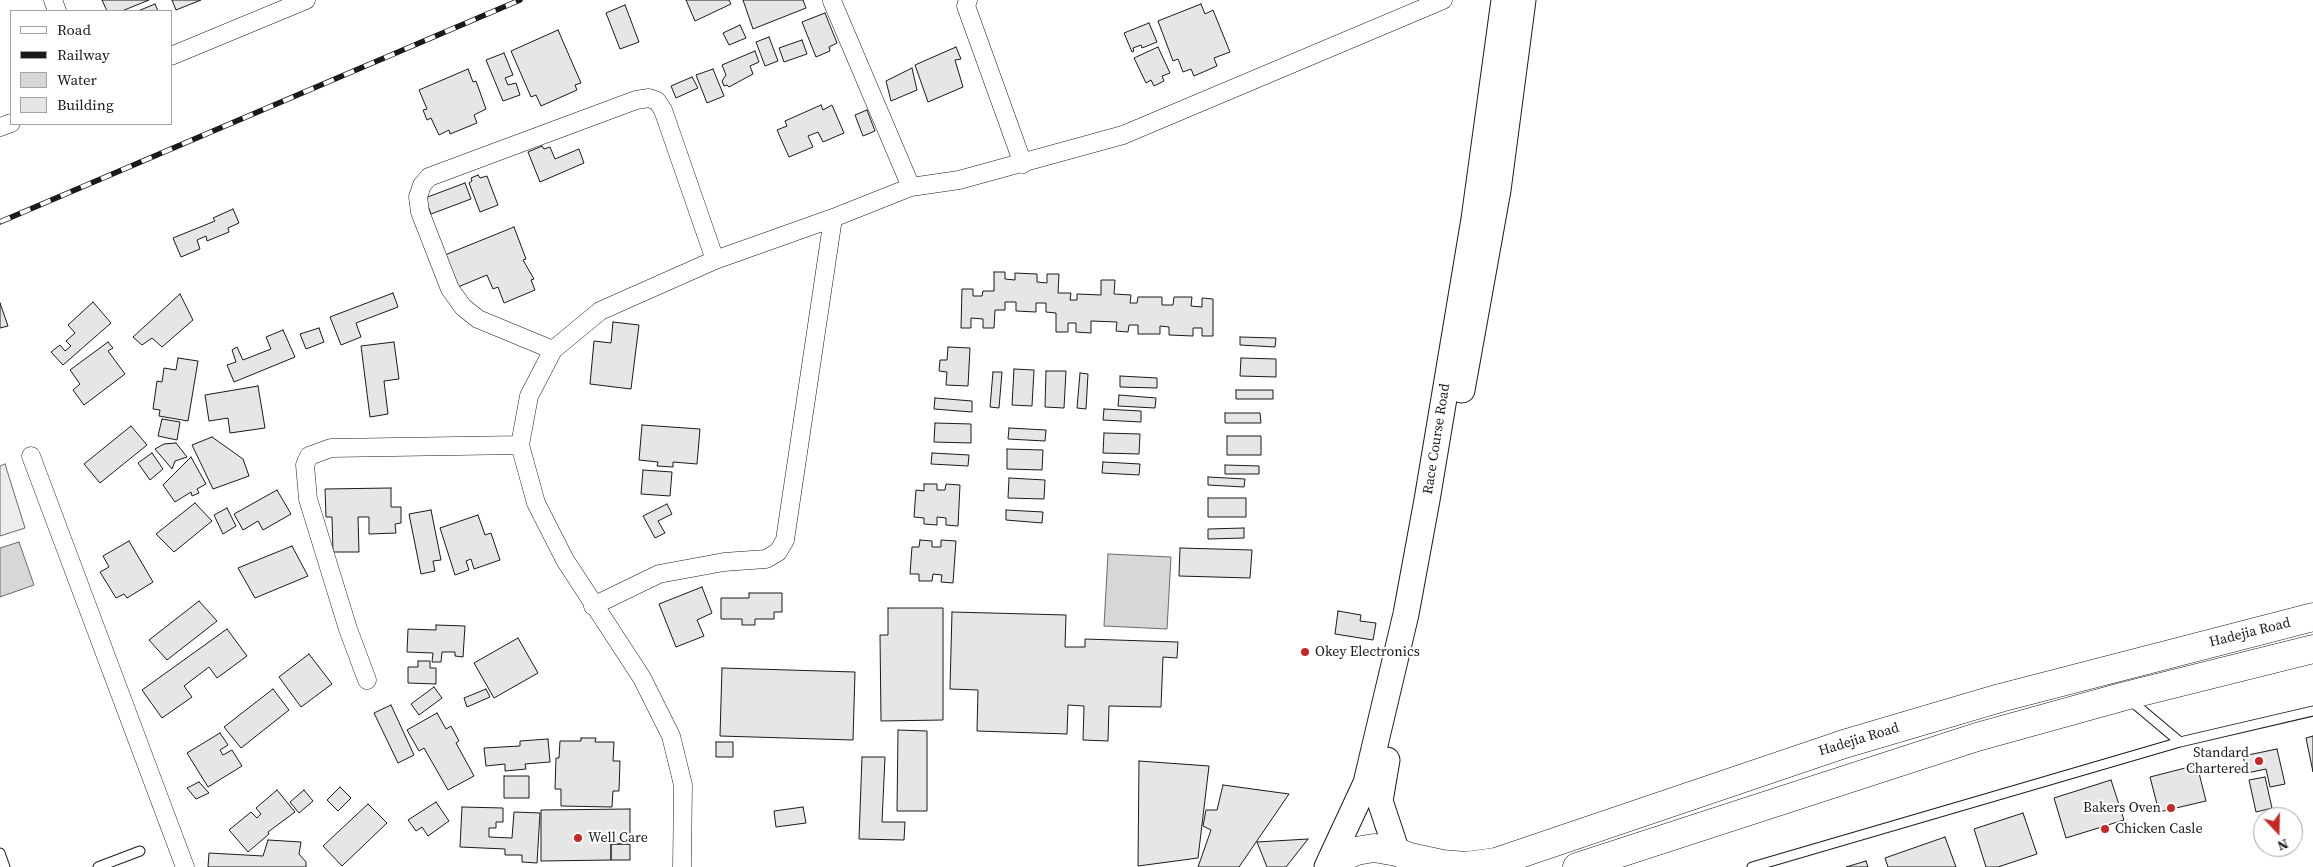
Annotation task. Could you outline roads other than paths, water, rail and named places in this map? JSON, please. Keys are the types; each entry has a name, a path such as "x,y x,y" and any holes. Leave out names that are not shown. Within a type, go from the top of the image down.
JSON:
{"main road":[{"name":"Hadejia Road","path":"1329,867 1339,859 1356,851 1374,848 1410,859 1442,864 1458,865 1496,862 1844,744 2019,693 2313,617"},
{"path":"1577,867 1880,766 1977,737 2125,696 2313,649"}],"street":[{"path":"172,56 306,0"},
{"path":"968,0 966,6 1023,164"},
{"path":"682,867 683,785 671,736 642,678 565,560 536,503 520,445 529,396 554,350 600,311 715,260 911,188 959,180 1023,164 1123,135 1443,0"},
{"name":"Race Course Road","path":"1329,867 1366,783 1408,604 1474,219 1504,0"},
{"name":"Race Course Road","path":"1410,859 1380,801 1382,784 1436,528 1479,303 1498,190 1523,0"},
{"path":"832,1 911,188"},
{"path":"554,350 478,319 462,307 450,289 420,212 418,197 422,185 429,177 636,100 648,98 657,102 663,110 715,260"},
{"path":"594,606 659,574 724,562 766,558 778,552 785,540 833,218"},
{"path":"366,680 308,499 305,465 309,456 331,448 520,445"},
{"path":"31,456 186,867"}],"lane":[{"path":"2125,696 2180,742"},
{"path":"1752,867 2180,742 2313,711"},
{"path":"98,867 140,851"},
{"path":"0,853 5,867"}],"water":[{"path":"19,542 34,585 0,597 0,548"},
{"path":"1108,554 1171,557 1167,629 1104,626"}],"railway":[{"path":"0,222 520,0"}],"place":[{"name":"Okey Electronics","path":"1305,652"},
{"name":"Standard Chartered","path":"2259,761"},
{"name":"Bakers Oven","path":"2171,808"},
{"name":"Chicken Casle","path":"2105,829"},
{"name":"Well Care","path":"578,838"}]}
